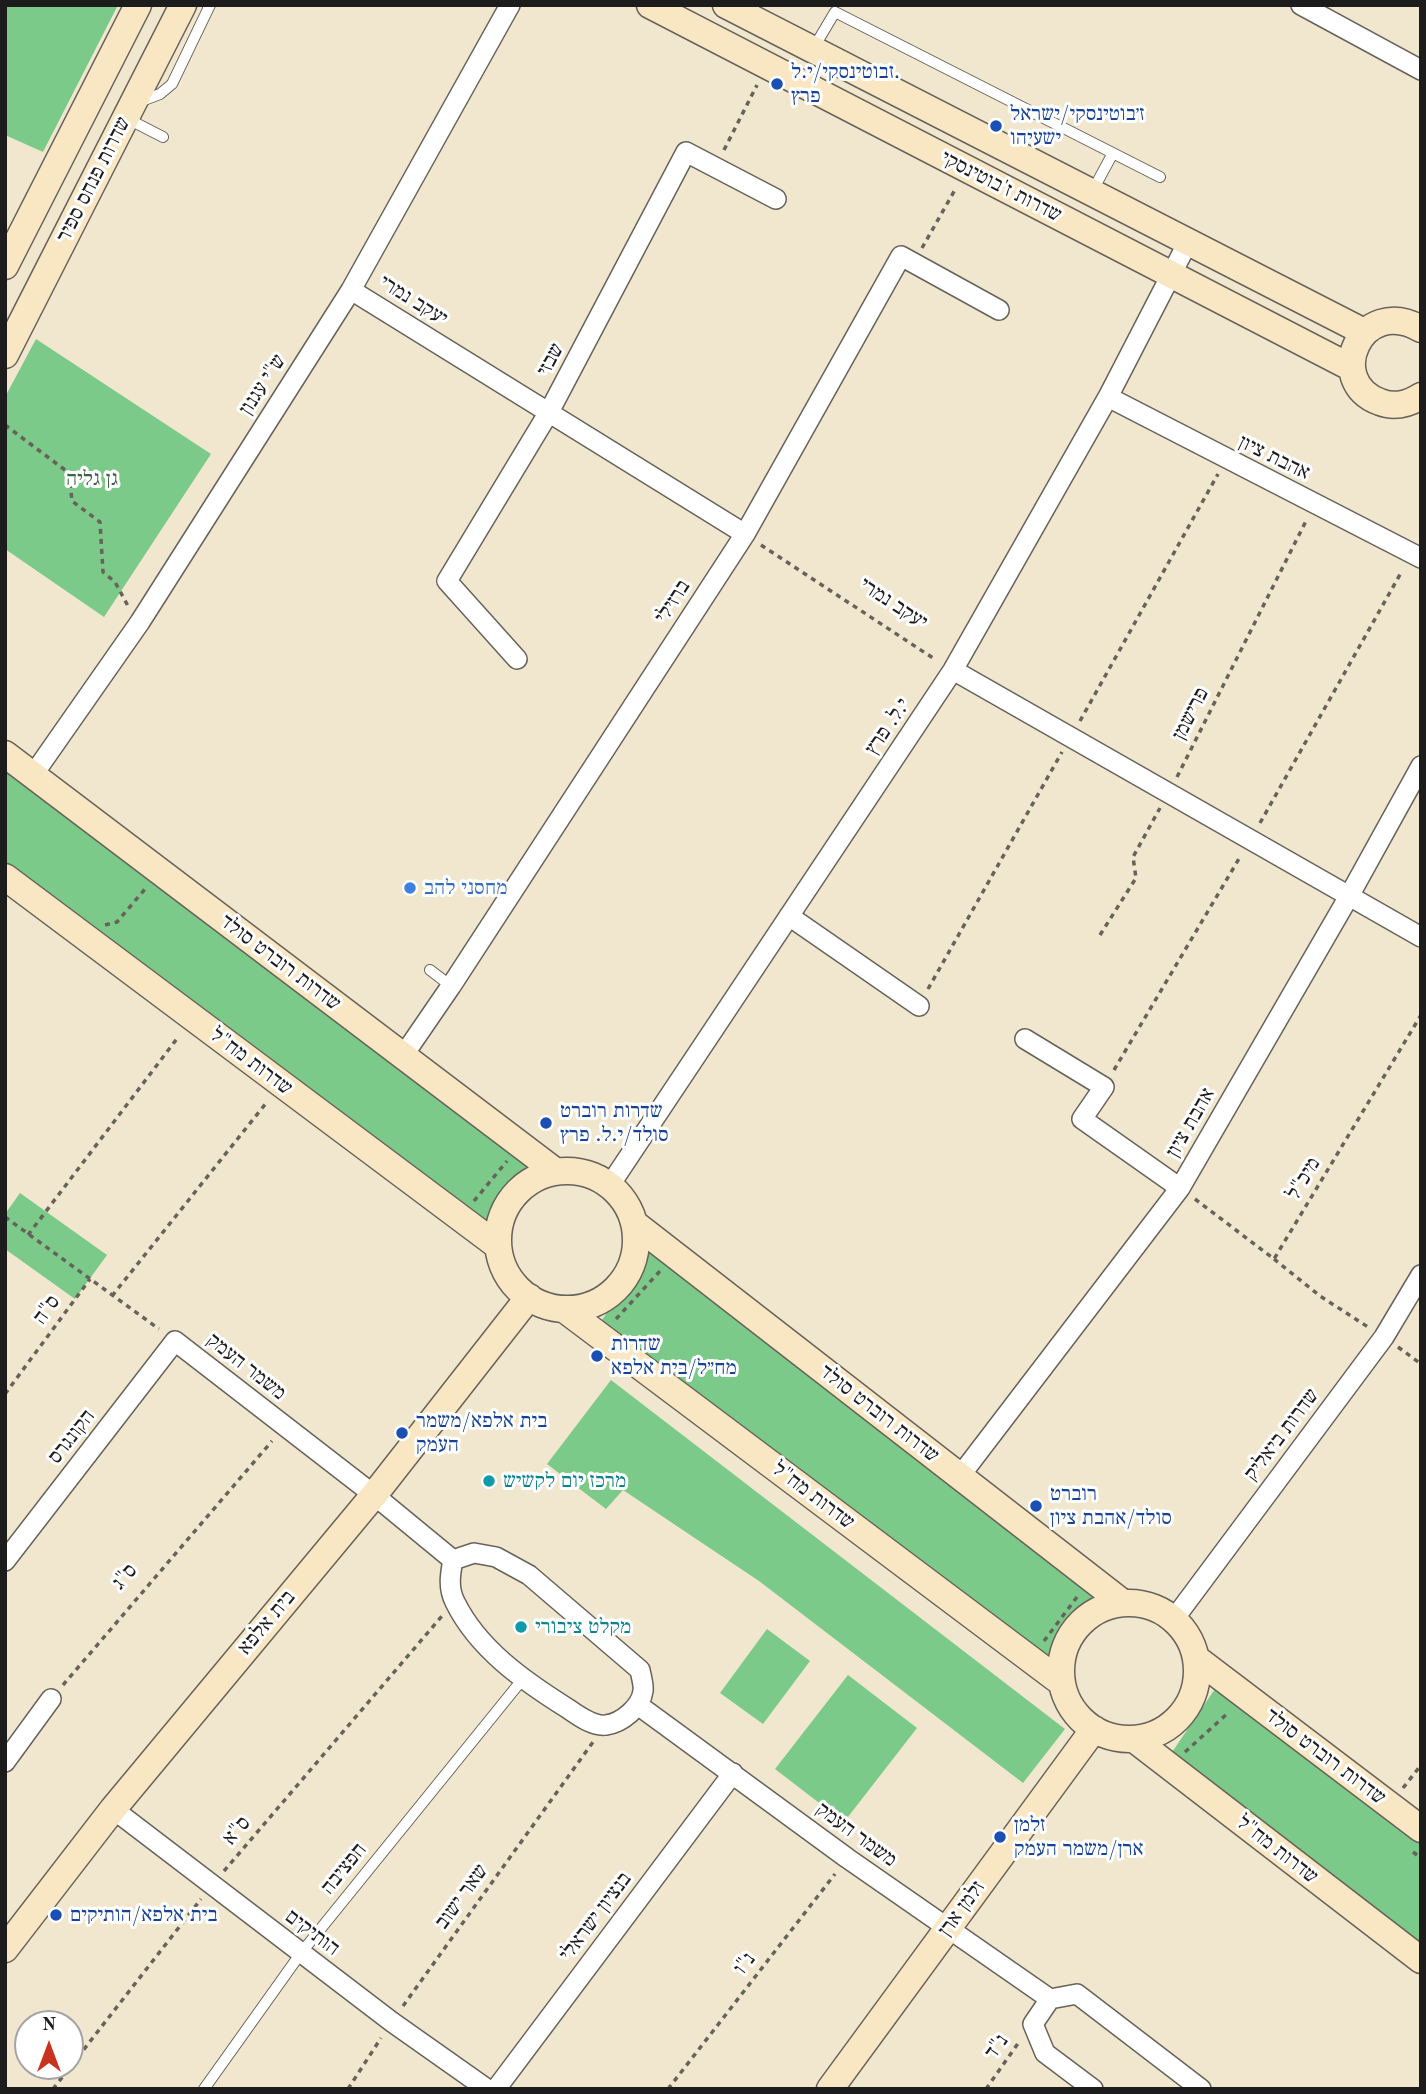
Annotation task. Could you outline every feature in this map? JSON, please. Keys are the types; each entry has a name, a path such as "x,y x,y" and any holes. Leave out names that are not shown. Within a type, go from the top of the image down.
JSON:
{"street":[{"name":"שדרות פנחס ספיר","path":"5,266 138,5"},
{"name":"שדרות פנחס ספיר","path":"5,355 183,5"},
{"name":"ש\"י עגנון","path":"33,775 139,622 351,290 510,5"},
{"name":"שדרות ז'בוטינסקי","path":"650,5 1352,368"},
{"name":"שדרות ז'בוטינסקי","path":"726,5 1364,332"},
{"path":"1301,5 1421,70"},
{"name":"שבזי","path":"517,659 447,581 549,412 686,152 776,199"},
{"name":"י.ל. פרץ","path":"610,1185 953,670 1108,397 1188,242"},
{"name":"ברזילי","path":"403,1056 745,534 901,256 914,262"},
{"path":"914,262 999,310"},
{"name":"יעקב נמרי","path":"351,290 745,534"},
{"path":"1417,318 1385,321 1364,332 1356,343 1352,368 1363,392 1373,400 1386,405 1418,401"},
{"name":"אהבת ציון","path":"1108,397 1421,558"},
{"path":"953,670 1348,898 1421,937"},
{"name":"שדרות רוברט סולד","path":"5,754 555,1171"},
{"name":"אהבת ציון","path":"960,1476 1180,1188 1421,766"},
{"name":"שדרות מח\"ל","path":"5,877 498,1246"},
{"path":"789,916 919,1006"},
{"path":"1025,1039 1104,1087 1082,1119 1180,1188"},
{"path":"555,1171 593,1175 610,1185 626,1202 635,1224 636,1245 631,1266 620,1284 604,1298 585,1307 564,1309 545,1305 528,1297 513,1284 503,1266 498,1246 499,1226 506,1206 519,1190 536,1178 555,1171"},
{"name":"שדרות רוברט סולד","path":"635,1224 1123,1603"},
{"name":"שדרות ביאליק","path":"1174,1619 1384,1337 1421,1275"},
{"name":"בית אלפא","path":"5,1949 113,1809 374,1495 528,1297"},
{"name":"שדרות מח\"ל","path":"564,1309 1062,1683"},
{"name":"משמר העמק","path":"175,1341 374,1495 453,1560"},
{"name":"הקונגרס","path":"5,1561 175,1341"},
{"path":"474,1553 496,1558 528,1575 640,1670 643,1691 638,1705 624,1719 604,1726 585,1720 522,1680 480,1639 455,1602 449,1581 453,1560 474,1553"},
{"path":"1123,1603 1159,1609 1174,1619 1189,1637 1197,1659 1197,1682 1190,1703 1176,1721 1156,1734 1134,1739 1113,1737 1094,1729 1079,1717 1069,1702 1062,1683 1062,1661 1069,1639 1083,1621 1101,1609 1123,1603"},
{"name":"שדרות רוברט סולד","path":"1197,1659 1421,1829"},
{"path":"5,1762 11,1741 51,1699"},
{"name":"משמר העמק","path":"638,1705 847,1858 1050,1999"},
{"name":"זלמן ארן","path":"830,2089 1094,1729"},
{"name":"שדרות מח\"ל","path":"1134,1739 1421,1961"},
{"name":"בנציון ישראלי","path":"496,2089 733,1773"},
{"name":"הותיקים","path":"113,1809 392,2022 487,2089"},
{"path":"1093,2089 1045,2053 1033,2024 1050,1999 1077,1994 1200,2089"}],"lane":[{"path":"163,137 129,111 172,84 210,5"},
{"path":"813,50 835,12 1160,177"},
{"path":"1091,193 1113,153"},
{"path":"430,970 451,986"},
{"name":"חפציבה","path":"204,2089 302,1953 522,1680"}],"path":[{"path":"715,167 767,66"},
{"path":"914,262 967,170"},
{"path":"5,425 69,473 72,501 100,522 103,572 115,582 139,622"},
{"name":"פרישמן","path":"1100,934 1136,877 1133,856 1169,794 1315,503"},
{"name":"יעקב נמרי","path":"745,534 953,670"},
{"path":"80,933 117,922 160,872"},
{"name":"מיכ\"ל","path":"1274,1259 1421,1015"},
{"path":"28,1235 193,1018"},
{"path":"112,1296 281,1084"},
{"path":"461,1218 508,1159"},
{"path":"1180,1188 1320,1296 1421,1364"},
{"name":"משמר העמק","path":"5,1217 175,1341"},
{"path":"5,1227 10,1221"},
{"path":"600,1336 660,1271"},
{"name":"ס\"ה","path":"5,1394 90,1279"},
{"name":"ס\"ג","path":"51,1699 285,1426"},
{"path":"1030,1660 1082,1589"},
{"name":"ס\"א","path":"53,2089 212,1885 455,1602"},
{"path":"1169,1766 1228,1713"},
{"name":"שאר ישוב","path":"348,2089 392,2022 604,1726"},
{"path":"1389,1805 1421,1765"},
{"name":"נ\"ו","path":"668,2089 847,1858"},
{"name":"נ\"ד","path":"986,2089 1033,2024"}],"green space":[{"path":"5,5 118,5 43,152 5,135"},
{"name":"גן גליה","path":"36,339 211,454 104,617 5,549 5,397"},
{"path":"5,763 530,1161 482,1226 5,871"},
{"path":"20,1193 107,1255 75,1299 5,1249 5,1214"},
{"path":"653,1247 1096,1591 1041,1666 597,1327"},
{"path":"611,1380 1065,1729 1023,1783 759,1581 623,1490 606,1509 547,1464"},
{"path":"767,1629 810,1661 763,1724 720,1693"},
{"path":"848,1675 917,1728 844,1822 775,1769"},
{"path":"1219,1683 1421,1837 1421,1956 1164,1764"}],"place":[{"name":"זבוטינסקי/י.ל. פרץ","path":"777,84"},
{"name":"ז׳בוטינסקי/ישראל ישעיהו","path":"996,126"},
{"name":"מחסני להב","path":"410,888"},
{"name":"שדרות רוברט סולד/י.ל. פרץ","path":"546,1123"},
{"name":"שדרות מח״ל/בית אלפא","path":"597,1356"},
{"name":"בית אלפא/משמר העמק","path":"402,1433"},
{"name":"מרכז יום לקשיש","path":"489,1481"},
{"name":"רוברט סולד/אהבת ציון","path":"1036,1506"},
{"name":"מקלט ציבורי","path":"521,1627"},
{"name":"זלמן ארן/משמר העמק","path":"1000,1837"},
{"name":"בית אלפא/הותיקים","path":"56,1915"}]}
